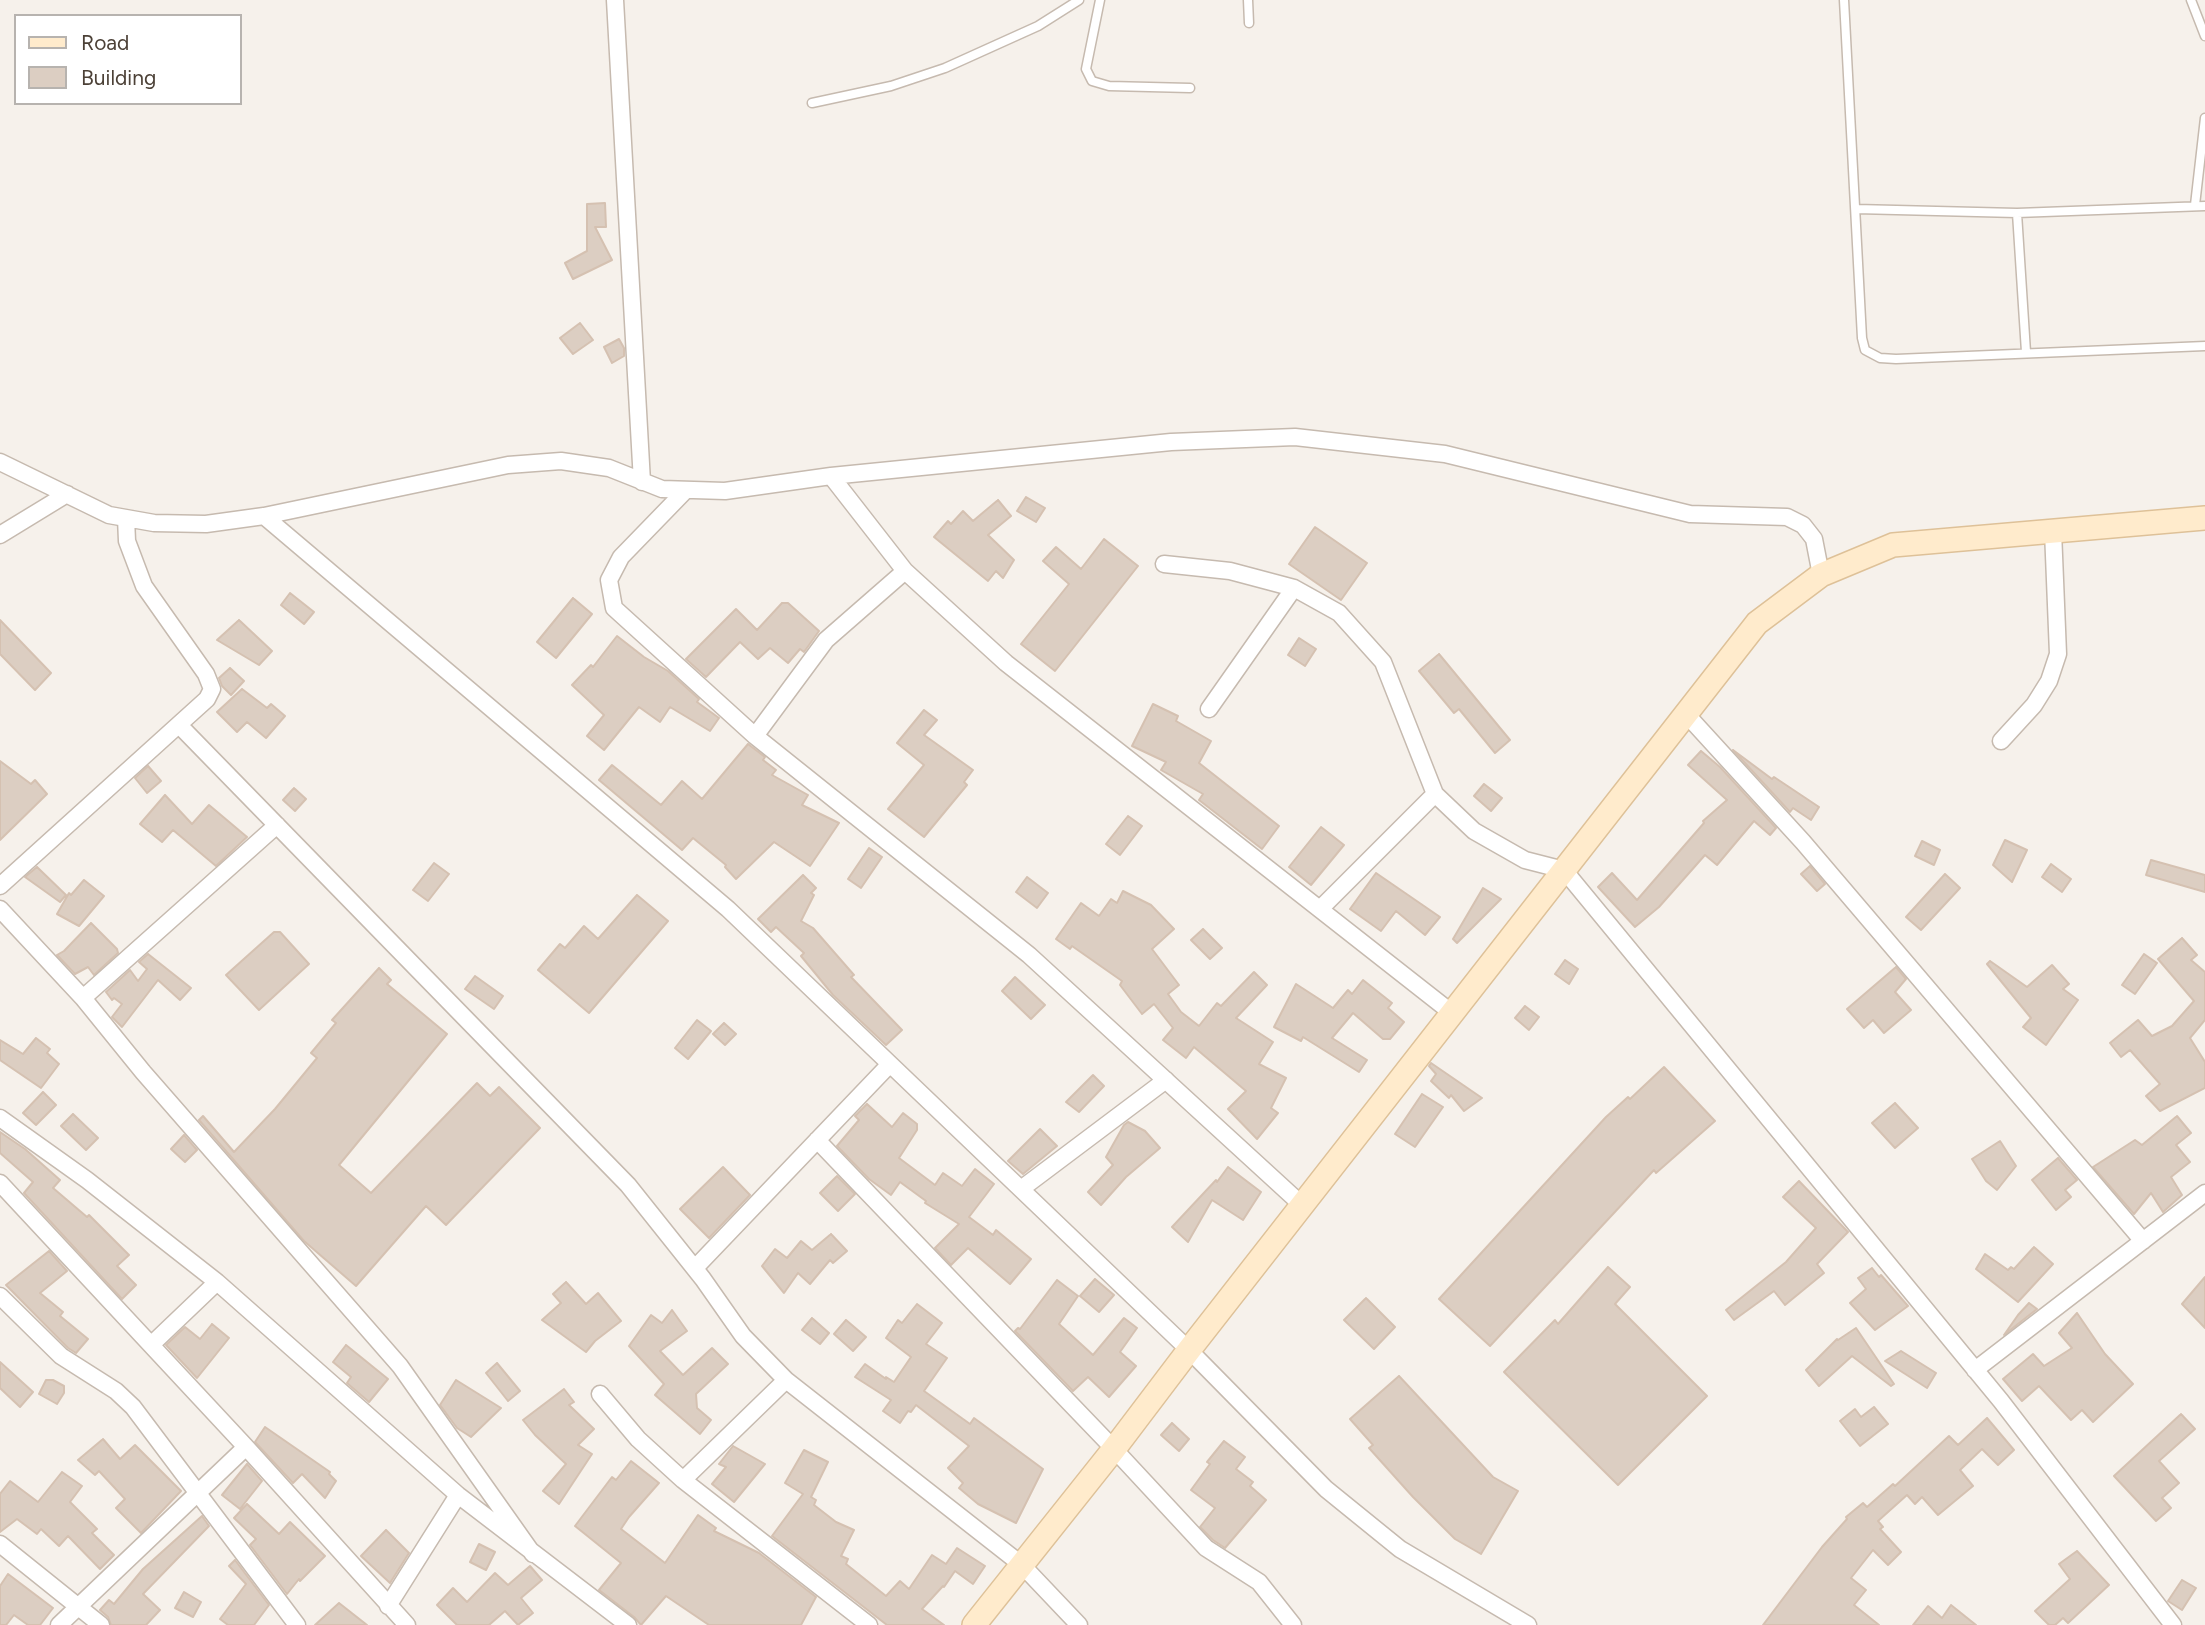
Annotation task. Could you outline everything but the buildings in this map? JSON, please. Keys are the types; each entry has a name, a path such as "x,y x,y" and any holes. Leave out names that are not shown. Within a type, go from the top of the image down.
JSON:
{"street":[{"path":"615,0 642,482"},
{"path":"0,462 109,515 154,523 206,524 264,516 521,464 561,461 608,468 662,489 725,491 831,476 1171,442 1295,437 1445,454 1690,514 1787,517 1803,525 1814,539 1821,575"},
{"path":"831,476 905,571 1006,663 1452,1013"},
{"path":"686,490 621,557 609,580 614,608 755,736 1030,955 1302,1205"},
{"path":"0,535 67,494"},
{"path":"264,516 728,909 1189,1350 1326,1489 1400,1549 1528,1625"},
{"path":"0,886 207,699 212,689 206,674 144,586 127,541 126,518"},
{"path":"974,1625 1757,623 1821,575 1893,545 2205,518"},
{"path":"2001,741 2034,705 2049,681 2058,654 2053,531"},
{"path":"1164,564 1230,571 1294,588 1339,614 1383,662 1435,794 1474,831 1525,860 1564,870 1975,1370 2173,1625"},
{"path":"755,736 827,640 905,571"},
{"path":"1209,709 1294,588"},
{"path":"1686,714 1803,842 2143,1241"},
{"path":"179,725 628,1185 695,1268 743,1336 786,1380 1022,1565 1079,1625"},
{"path":"1320,909 1435,794"},
{"path":"83,998 277,825"},
{"path":"0,909 83,998 143,1072 400,1366 533,1553"},
{"path":"695,1268 890,1064"},
{"path":"1021,1189 1166,1080"},
{"path":"0,1118 87,1180 217,1282 458,1495 628,1625"},
{"path":"817,1140 1206,1548 1259,1582 1293,1625"},
{"path":"0,1183 246,1447 407,1625"},
{"path":"1975,1370 2205,1193"},
{"path":"151,1345 217,1282"},
{"path":"0,1296 61,1356 117,1391 133,1407 297,1625"},
{"path":"683,1480 786,1380"},
{"path":"600,1394 638,1439 683,1480 869,1625"},
{"path":"59,1625 246,1447"},
{"path":"388,1606 458,1495"},
{"path":"0,1544 101,1625"}],"lane":[{"path":"812,103 891,86 945,68 1038,26 1079,0"},
{"path":"1100,0 1086,69 1092,81 1109,86 1191,88"},
{"path":"1248,0 1249,23"},
{"path":"1844,0 1862,338 1865,350 1871,356 1896,359 2205,346"},
{"path":"2191,0 2205,36"},
{"path":"2194,205 2205,118"},
{"path":"1856,209 2017,213 2205,206"},
{"path":"2017,213 2026,352"}]}
